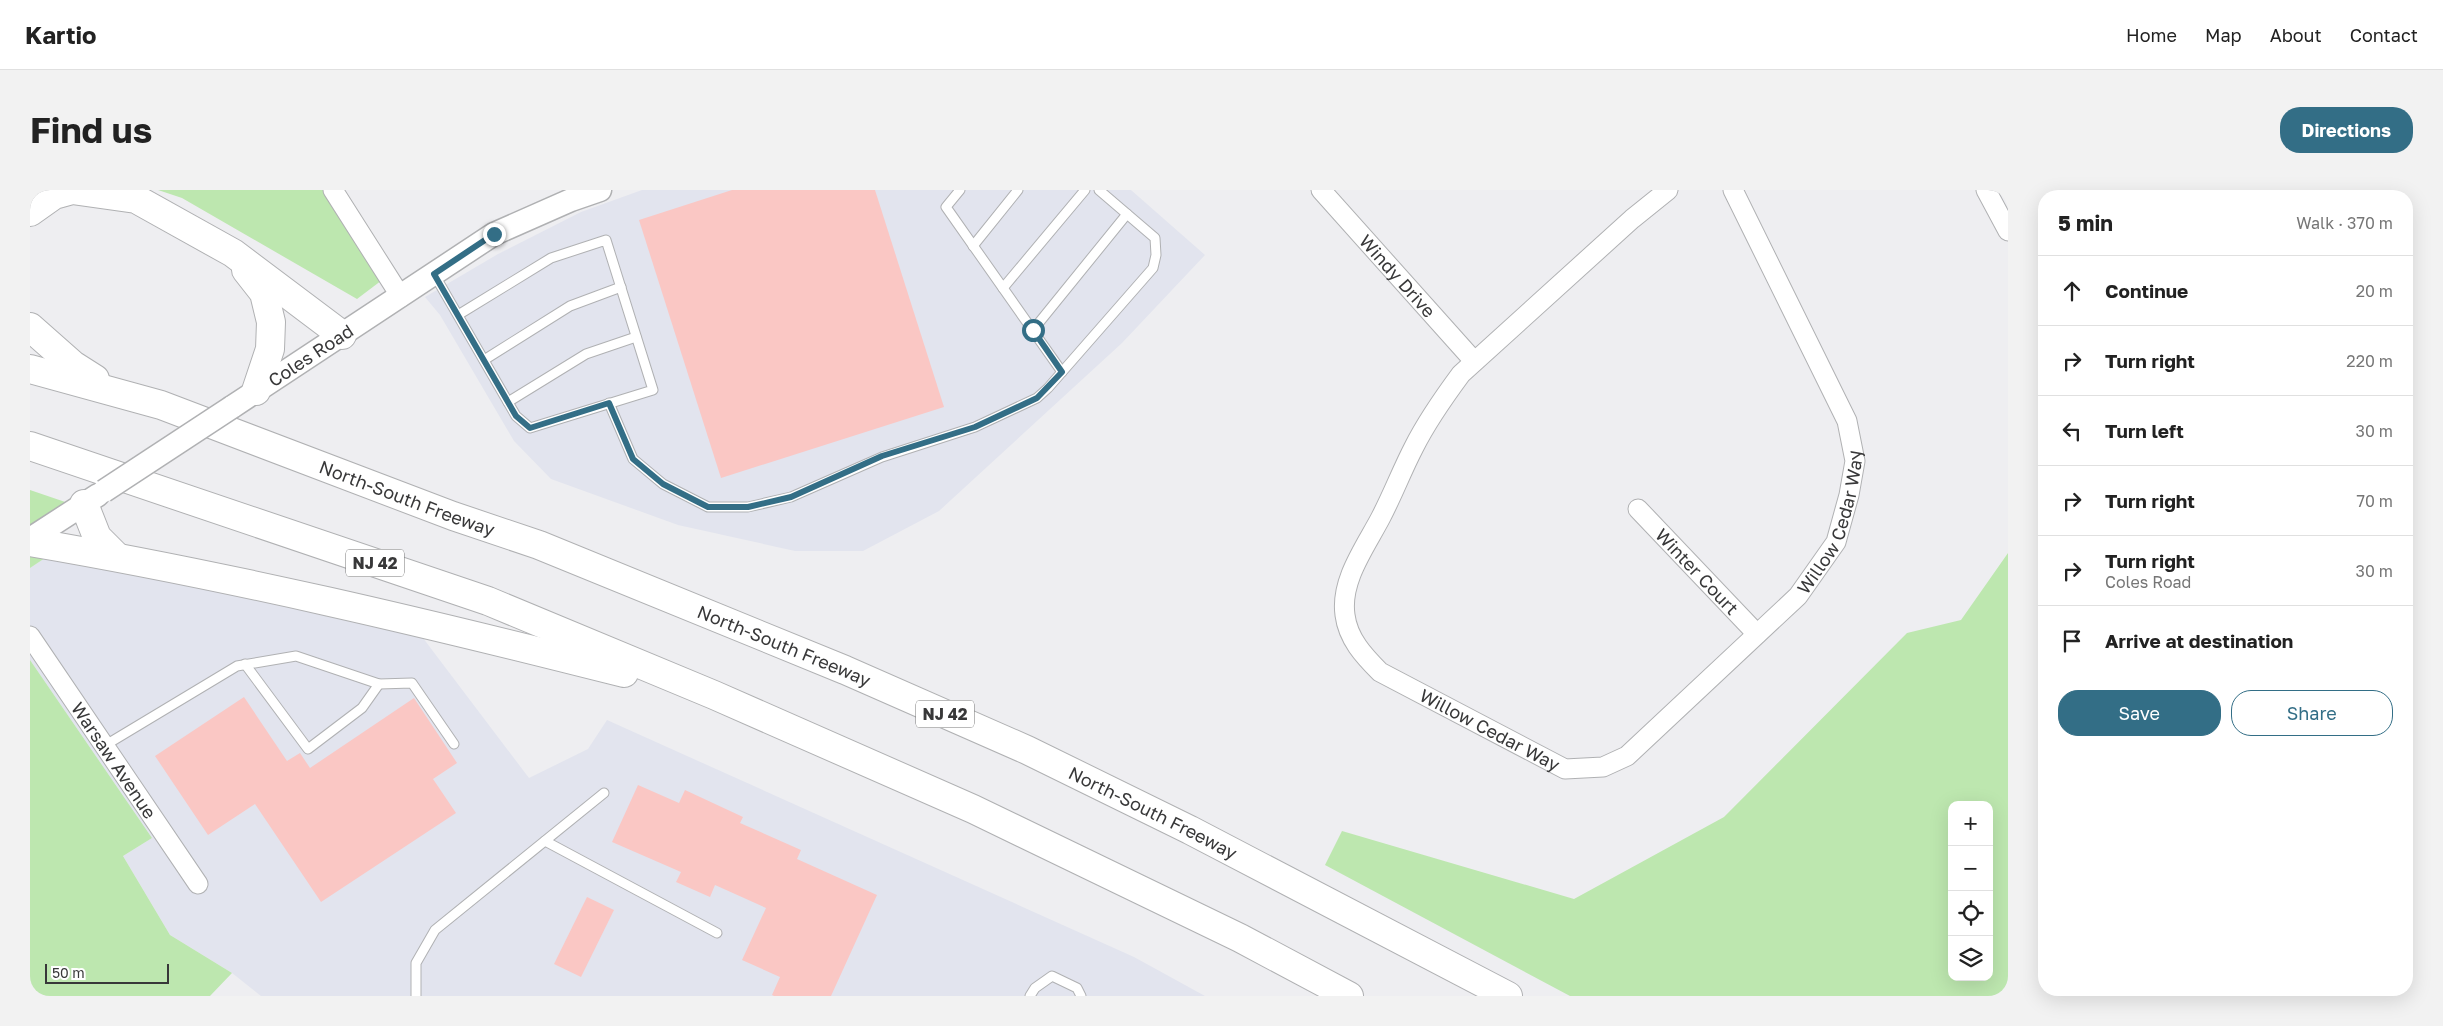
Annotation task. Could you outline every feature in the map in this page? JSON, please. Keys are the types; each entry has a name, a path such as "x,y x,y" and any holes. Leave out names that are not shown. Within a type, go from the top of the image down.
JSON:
{"highway":[{"path":"30,212 54,195 72,190 136,199 233,253 342,335"},
{"path":"233,253 264,293 271,322 270,349 256,391"},
{"path":"30,327 73,365 120,394"},
{"name":"North-South Freeway","path":"30,369 161,406 454,516 539,545 845,670 1027,750 1181,825 1508,996"},
{"name":"NJ 42","path":"30,446 488,601 714,695 982,813 1240,938 1349,996"},
{"path":"94,497 96,537 117,557"},
{"path":"30,541 117,557 403,617 714,695"}],"street":[{"path":"333,190 401,296"},
{"name":"Coles Road","path":"30,541 494,234 568,195 600,190"},
{"name":"Windy Drive","path":"1321,190 1474,361"},
{"name":"Willow Cedar Way","path":"1668,190 1632,219 1461,374 1439,404 1414,446 1356,563 1345,594 1345,616 1353,640 1361,653 1380,672 1565,769 1603,767 1627,756 1798,596 1836,542 1849,495 1855,461 1847,421 1829,380 1733,190"},
{"path":"1986,190 2008,231"},
{"name":"Winter Court","path":"1638,509 1757,634"},
{"name":"Warsaw Avenue","path":"30,636 198,884"}],"lane":[{"path":"960,190 946,207 1062,372"},
{"path":"973,246 1018,190"},
{"path":"1003,288 1085,190"},
{"path":"609,403 633,459 663,484 708,507 748,507 791,497 882,456 975,427 1037,398 1153,268 1156,255 1155,238 1099,190"},
{"path":"1033,330 1127,214"},
{"path":"434,274 516,416 530,428 653,390 606,240 551,258 458,315"},
{"path":"484,360 570,306 621,287"},
{"path":"508,402 586,354 636,337"},
{"path":"104,746 237,666 296,656 379,684 412,683 454,744"},
{"path":"246,664 308,749 362,708 379,684"},
{"path":"416,996 416,963 435,930 604,793"},
{"path":"545,841 717,933"},
{"path":"1030,996 1035,988 1052,976 1077,988 1081,996"}],"shaded area":[{"path":"642,190 1131,190 1205,255 1122,343 939,511 863,551 795,551 678,525 551,479 514,441 440,315 425,297 498,254 581,212"},
{"path":"51,554 423,638 529,778 588,749 607,720 1134,957 1205,996 261,996 232,973 170,935 123,856 152,838 30,660 30,568"}],"green space":[{"path":"158,190 332,190 394,271 357,299 182,198"},
{"path":"30,490 74,505 51,521 51,554 30,568"},
{"path":"2008,553 2008,996 1570,996 1325,865 1342,831 1574,899 1724,817 1907,633 1961,620"},
{"path":"30,660 152,838 123,856 170,935 232,973 210,996 30,996"}],"building":[{"path":"732,190 875,190 944,407 721,478 639,220"},
{"path":"244,697 287,761 300,753 310,768 414,698 457,763 433,779 456,813 321,902 255,804 208,835 155,756"},
{"path":"638,785 679,803 685,790 743,817 740,823 801,850 797,859 877,895 831,996 774,996 772,995 780,977 742,960 766,908 715,885 710,897 676,882 681,872 612,842"},
{"path":"587,897 614,910 581,977 554,964"}],"route":[{"path":"494,234 434,274 516,416 530,428 609,403 633,459 663,484 708,507 748,507 791,497 882,456 975,427 1037,398 1062,372 1033,330"}]}
